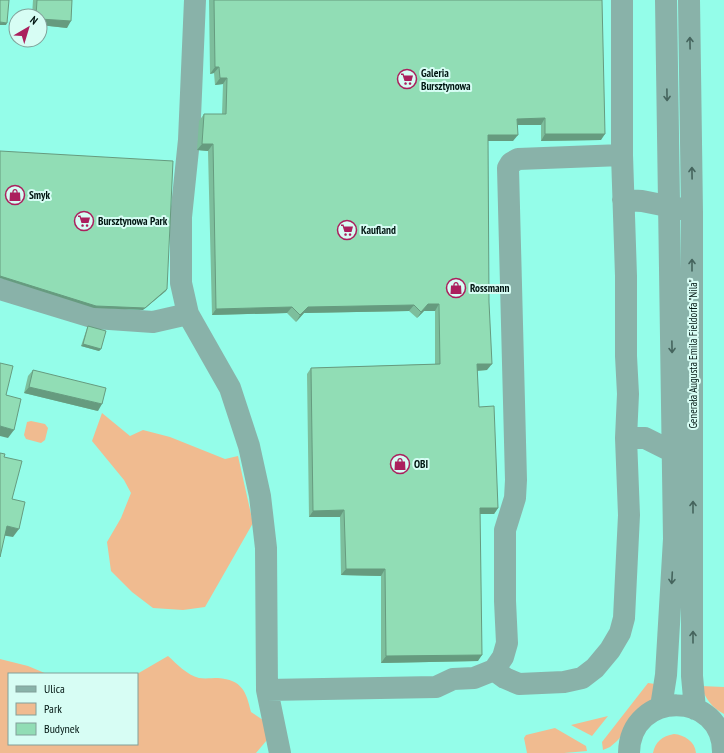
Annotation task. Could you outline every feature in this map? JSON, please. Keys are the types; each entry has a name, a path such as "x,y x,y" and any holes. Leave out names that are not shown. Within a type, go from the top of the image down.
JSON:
{"street":[{"path":"196,0 189,140 182,217 180,283 188,314 230,388 249,446 256,475 266,548 267,690 280,753"},
{"path":"494,670 519,684 564,682 582,678 595,668 610,650 620,633 624,618 629,515 636,438 628,394 626,356 626,276 622,155 622,0"},
{"name":"Generała Augusta Emila Fieldorfa \"Nila\"","path":"660,707 666,675 674,539 666,0"},
{"name":"Generała Augusta Emila Fieldorfa \"Nila\"","path":"689,0 692,212 692,676 695,709"},
{"path":"267,690 436,687 453,679 474,678 494,670 503,657 507,643 505,601 505,530 515,498 516,480 508,168 511,163 518,159 622,155"},
{"path":"623,200 642,200 669,205 692,212"},
{"path":"0,289 95,318 153,322 188,314"},
{"path":"636,438 673,420"},
{"path":"636,438 673,452"},
{"path":"627,753 631,737 638,724 648,714 660,707 678,705 695,709 704,714 721,730 723,753"}],"green space":[{"path":"102,413 130,436 143,430 170,437 225,459 238,456 253,523 205,607 183,610 153,608 132,592 111,571 107,542 121,518 131,493 124,480 92,441"},
{"path":"31,421 45,424 48,428 45,440 41,443 26,439 24,435 27,422"},
{"path":"168,656 182,669 195,677 218,678 233,681 242,688 245,693 251,712 266,722 267,740 256,753 0,753 0,659 28,666 45,673 8,673 8,745 138,745 138,673"},
{"path":"648,683 655,684 654,694 650,702 617,741 610,747 603,750 602,742"},
{"path":"701,686 724,687 724,714 716,709 710,702"},
{"path":"608,716 592,736 571,725"},
{"path":"555,728 586,746 587,751 564,753 527,753 524,738 526,735"},
{"path":"674,734 688,739 694,745 696,753 653,753 655,746 660,740 666,736"}],"building":[{"path":"0,0 9,0 7,23 0,22"},
{"path":"37,0 72,0 71,21 48,20 48,8 36,8"},
{"path":"214,0 602,0 605,134 545,134 545,118 517,119 518,135 488,135 489,302 492,364 477,364 479,407 494,406 498,508 480,508 482,655 386,656 385,569 346,569 344,510 313,511 311,368 440,364 439,304 428,304 421,312 414,305 308,307 300,315 292,307 216,309 213,144 202,144 204,114 226,114 227,78 220,78 219,67 215,67"},
{"name":"Bursztynowa Park","path":"0,151 173,161 167,289 145,308 96,306 0,276"},
{"path":"88,326 106,331 101,349 83,344"},
{"path":"0,363 13,366 6,395 21,399 14,430 0,426"},
{"path":"33,370 106,388 102,404 29,387"},
{"path":"0,453 5,454 4,457 22,461 12,499 25,502 19,529 7,526 0,557"}],"place":[{"name":"Galeria Bursztynowa","path":"407,79"},
{"name":"Smyk","path":"15,195"},
{"name":"Bursztynowa Park","path":"84,221"},
{"name":"Kaufland","path":"347,230"},
{"name":"Rossmann","path":"456,288"},
{"name":"OBI","path":"400,464"}]}
